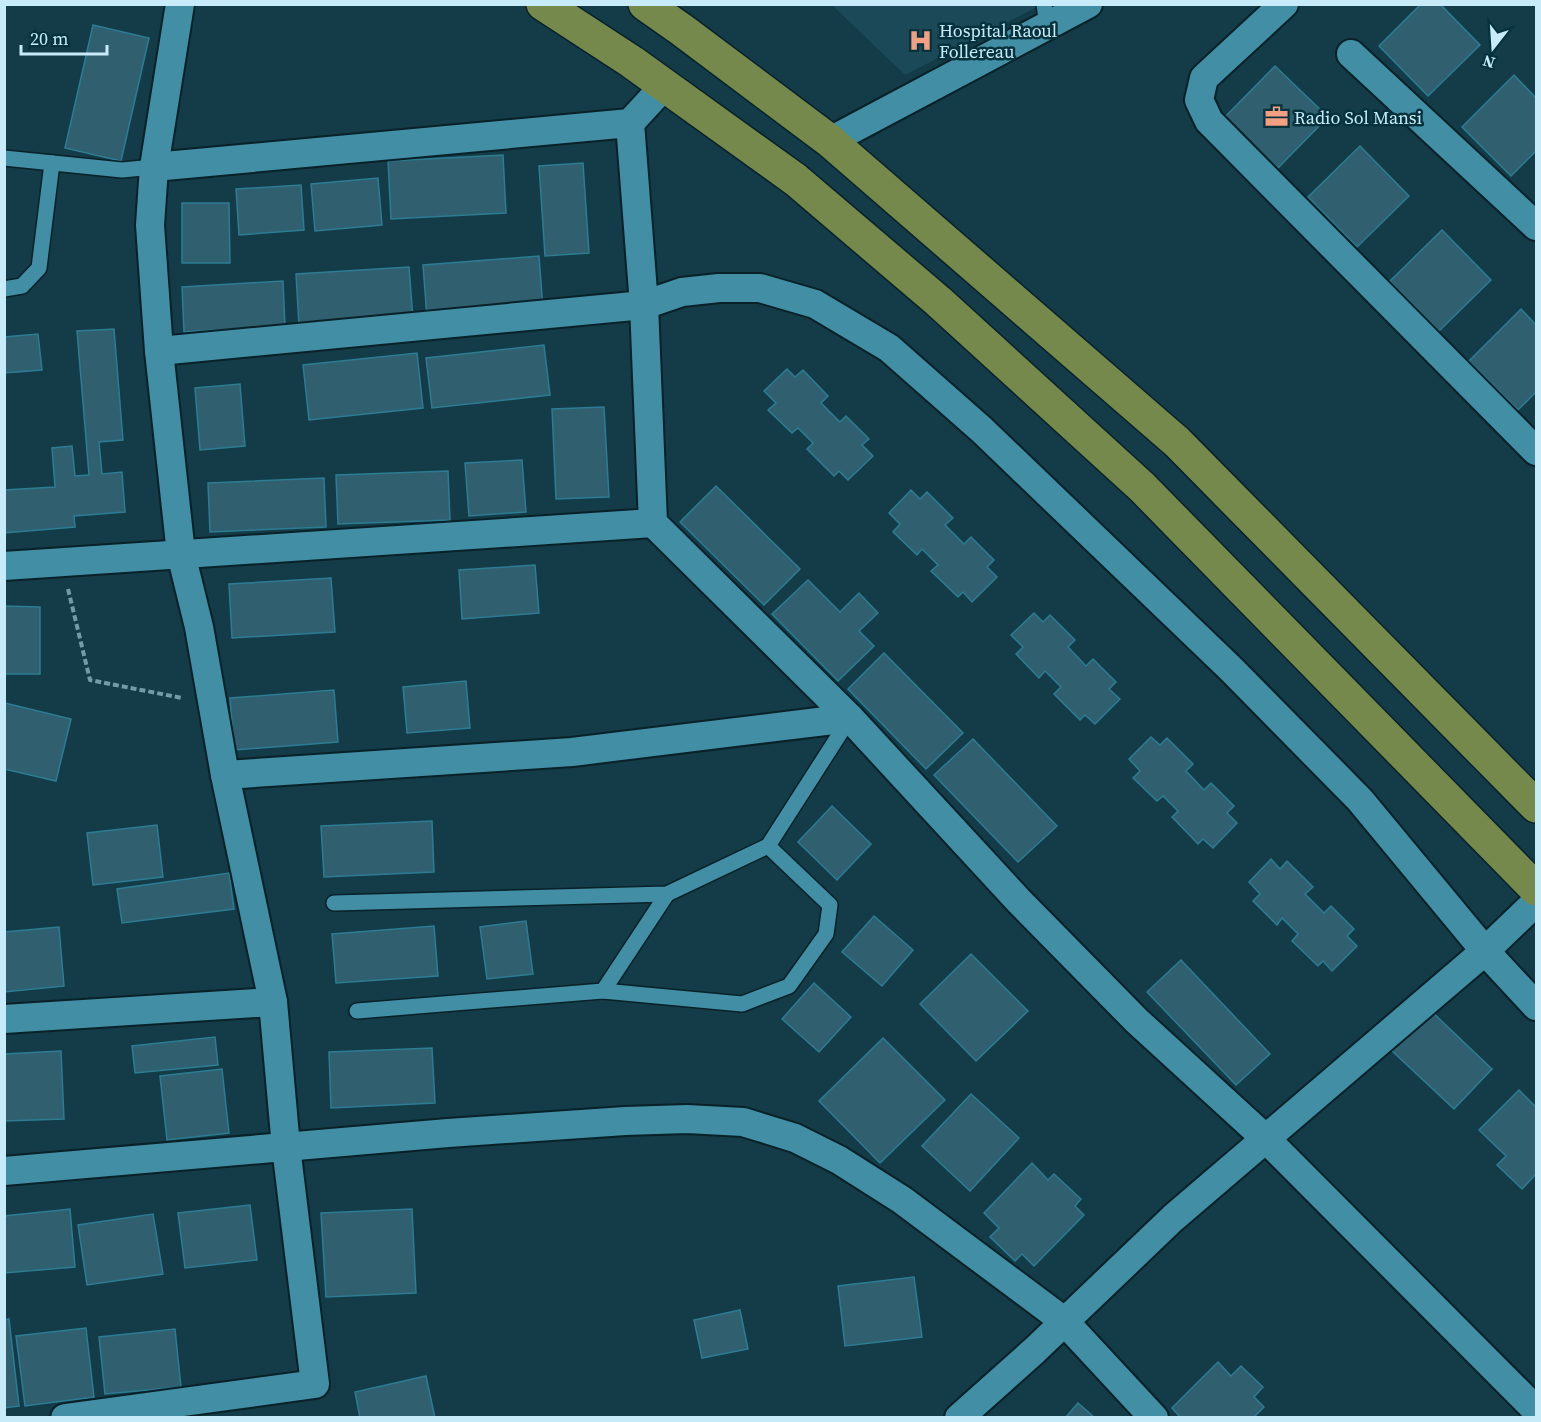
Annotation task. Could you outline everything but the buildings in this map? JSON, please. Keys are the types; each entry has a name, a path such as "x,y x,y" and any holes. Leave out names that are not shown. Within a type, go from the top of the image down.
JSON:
{"main road":[{"path":"543,4 665,85 796,180 938,301 1142,487 1536,889"},
{"path":"645,4 830,141 1177,442 1535,802"}],"street":[{"path":"65,1418 315,1384 286,1147 273,1002 225,775 199,627 181,554 159,351 150,225 154,167 180,4"},
{"path":"830,141 1045,16 1088,4"},
{"path":"1284,4 1204,78 1199,100 1209,121 1536,451"},
{"path":"1351,54 1536,226"},
{"path":"154,167 630,123 665,85"},
{"path":"630,123 644,305 653,522 850,718 1018,900 1137,1021 1266,1139 1536,1410"},
{"path":"159,351 644,305 682,292 719,288 760,288 814,304 889,348 982,430 1248,685 1360,800 1485,951 1536,1006"},
{"path":"4,566 653,522"},
{"path":"225,775 572,752 850,718"},
{"path":"959,1418 1123,1268 1173,1218 1485,951 1536,902"},
{"path":"4,1019 273,1002"},
{"path":"4,1171 447,1133 625,1121 687,1119 743,1122 795,1138 839,1160 902,1200 1064,1321 1154,1418"}],"lane":[{"path":"4,158 122,170 154,167"},
{"path":"4,289 22,286 39,268 52,163"},
{"path":"334,903 667,894 768,846 850,718"},
{"path":"357,1011 603,991 742,1004 789,986 826,934 830,905 768,846"},
{"path":"603,991 667,894"}],"path":[{"path":"61,562 90,680 191,700 219,734"}],"shaded area":[{"name":"Hospital Raoul Follereau","path":"832,5 1041,5 905,75"}],"place":[{"name":"Hospital Raoul Follereau","path":"921,40"},
{"name":"Radio Sol Mansi","path":"1276,117"}]}
